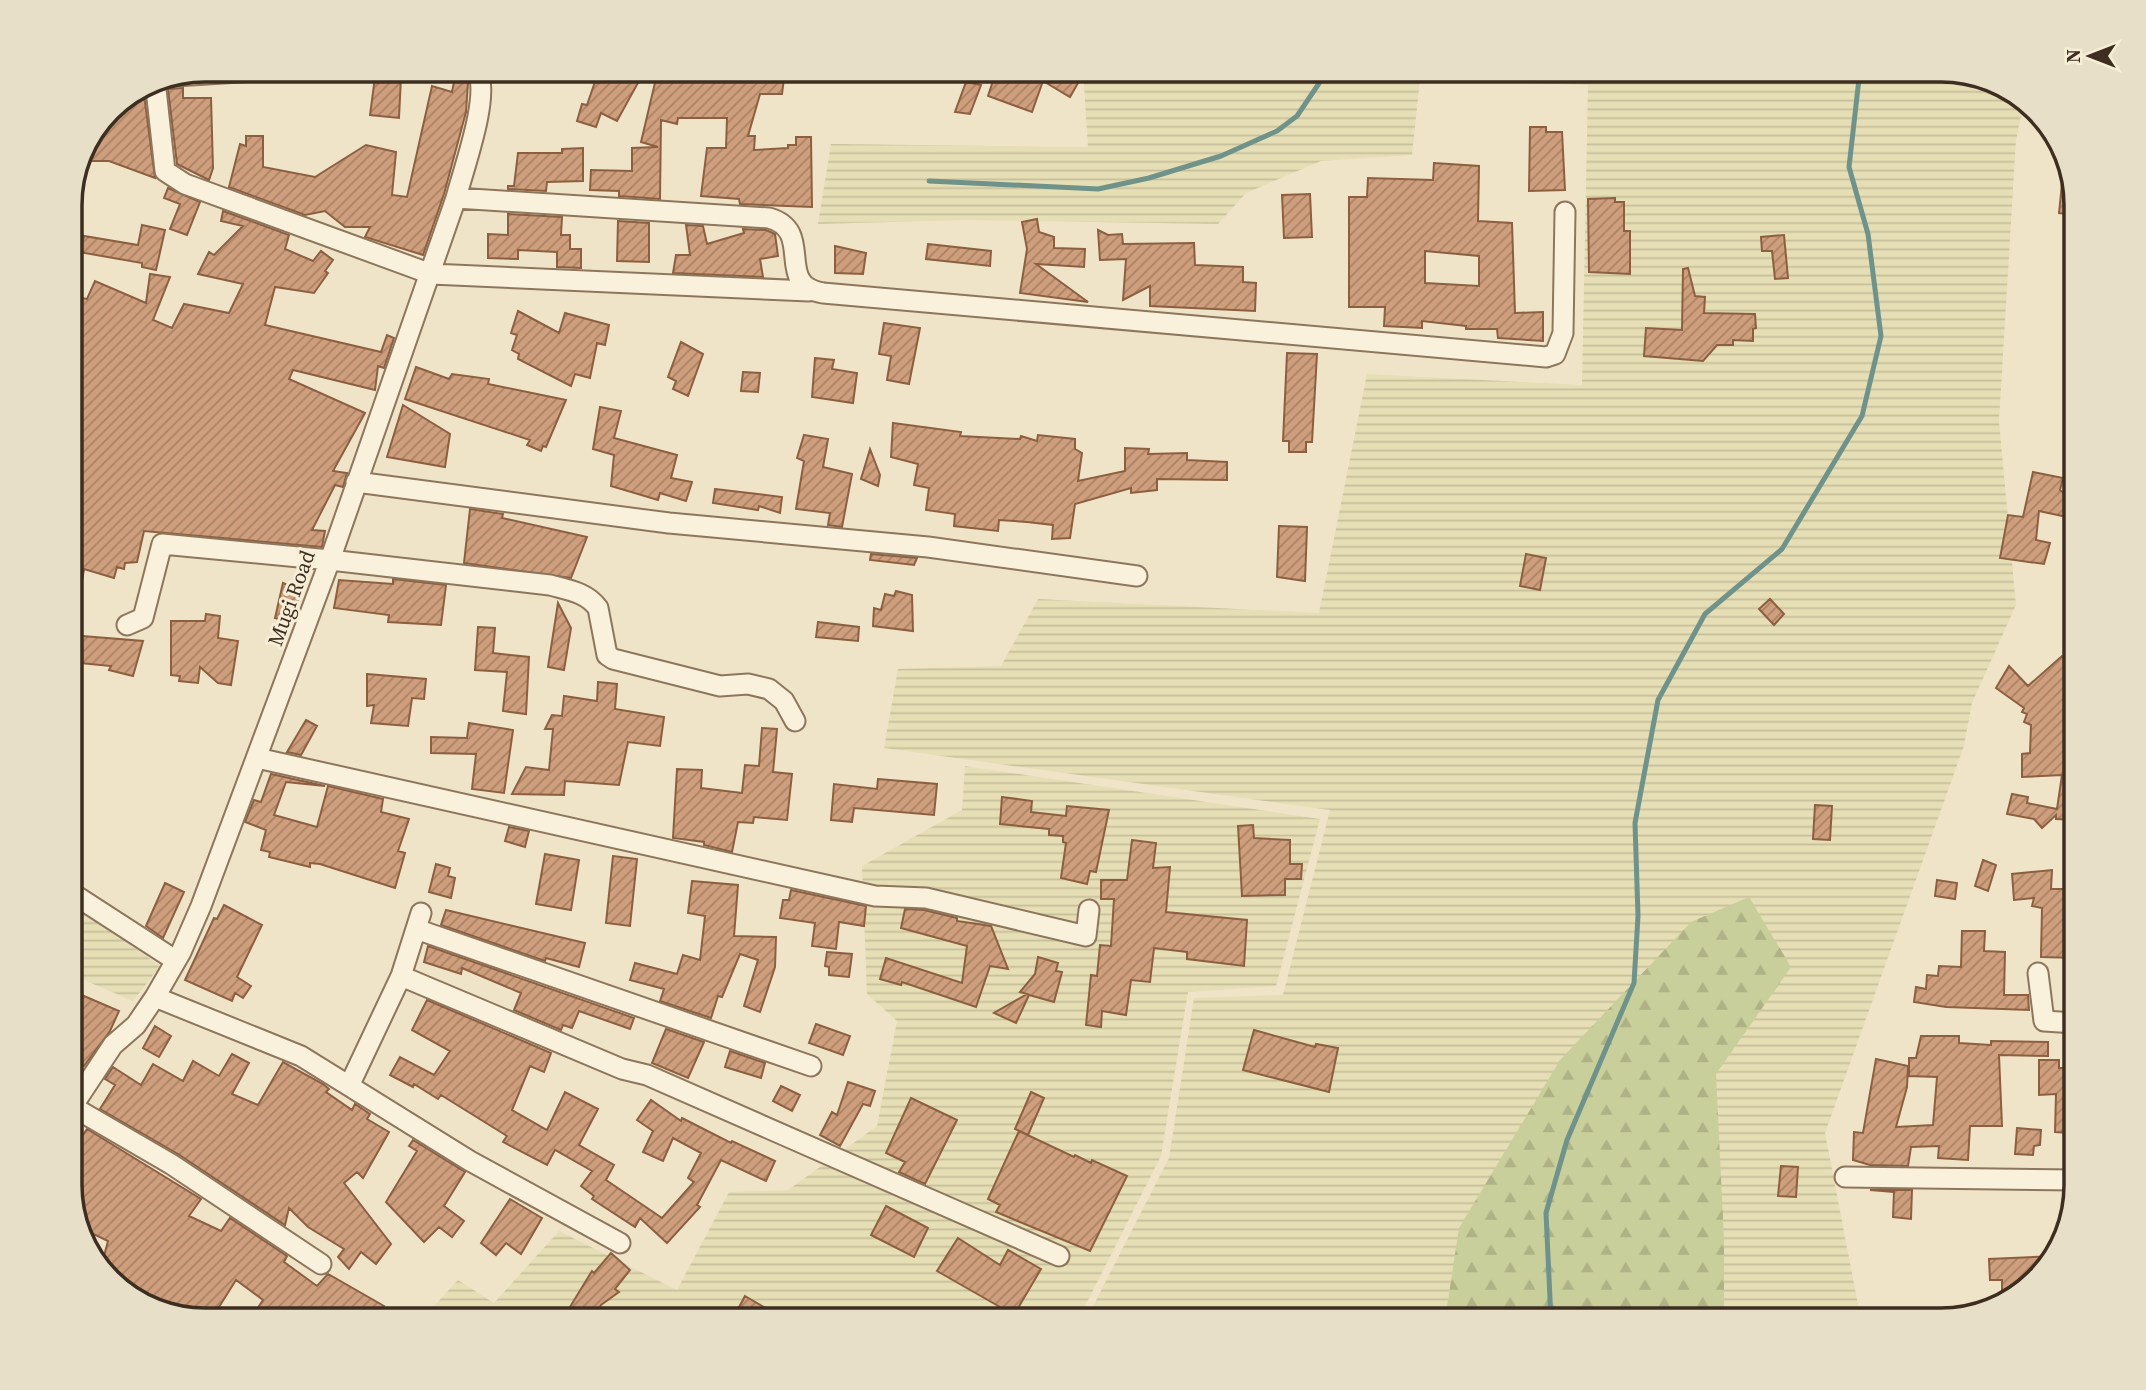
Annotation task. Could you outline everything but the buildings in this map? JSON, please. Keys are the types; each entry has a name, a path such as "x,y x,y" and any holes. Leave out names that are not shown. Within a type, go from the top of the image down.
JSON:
{"street":[{"name":"Mugi Road","path":"83,1091 113,1045 136,1026 155,997 201,906 330,559 431,274 456,198 475,126 481,82"},
{"path":"156,93 165,171 170,175 185,184 431,274 809,291 1546,357 1555,354 1563,333 1565,212"},
{"path":"456,198 769,218 780,221 792,234 796,271 800,282 809,291"},
{"path":"356,482 669,523 928,547 1137,576"},
{"path":"127,625 143,618 162,544 330,559 550,585 585,595 597,608 607,654 613,659 720,686 748,684 769,689 784,701 794,721"},
{"path":"257,758 875,896 926,898 1086,936 1089,910"},
{"path":"83,900 175,960"},
{"path":"350,1084 401,976 418,921 811,1066"},
{"path":"2038,973 2045,1021 2064,1022"},
{"path":"401,976 622,1069 646,1075 1059,1256"},
{"path":"155,997 301,1056 470,1161 620,1244"},
{"path":"622,1069 651,1088 906,1205"},
{"path":"83,1114 171,1164 321,1264"},
{"path":"1845,1177 2064,1180"}],"shaded area":[{"path":"1084,82 1420,82 1412,155 1321,161 1246,193 1218,224 965,220 818,224 831,144 1088,147"},
{"path":"1504,82 1941,82 1973,86 2009,103 2022,113 2016,140 1999,421 2016,605 1972,703 1964,746 1825,1133 1859,1308 1092,1308 1169,1158 1194,998 1283,995 1330,810 884,748 898,669 1001,666 1038,599 1319,613 1367,374 1582,385 1588,85"},
{"path":"965,766 1320,819 1276,986 1188,992 1161,1156 1084,1308 434,1308 458,1280 494,1303 559,1231 677,1290 729,1192 788,1190 877,1126 897,1021 867,994 862,866 962,810"},
{"path":"83,911 160,966 133,1001 83,980"}],"green space":[{"path":"1749,897 1791,967 1716,1074 1724,1240 1724,1308 1447,1308 1459,1228 1560,1060 1691,922"}],"waterway":[{"path":"929,181 1098,189 1149,178 1221,156 1277,131 1297,116 1320,82"},
{"path":"1550,1308 1546,1213 1567,1140 1634,983 1638,916 1635,823 1658,700 1705,614 1782,549 1862,416 1881,336 1868,234 1849,167 1859,82"}]}
